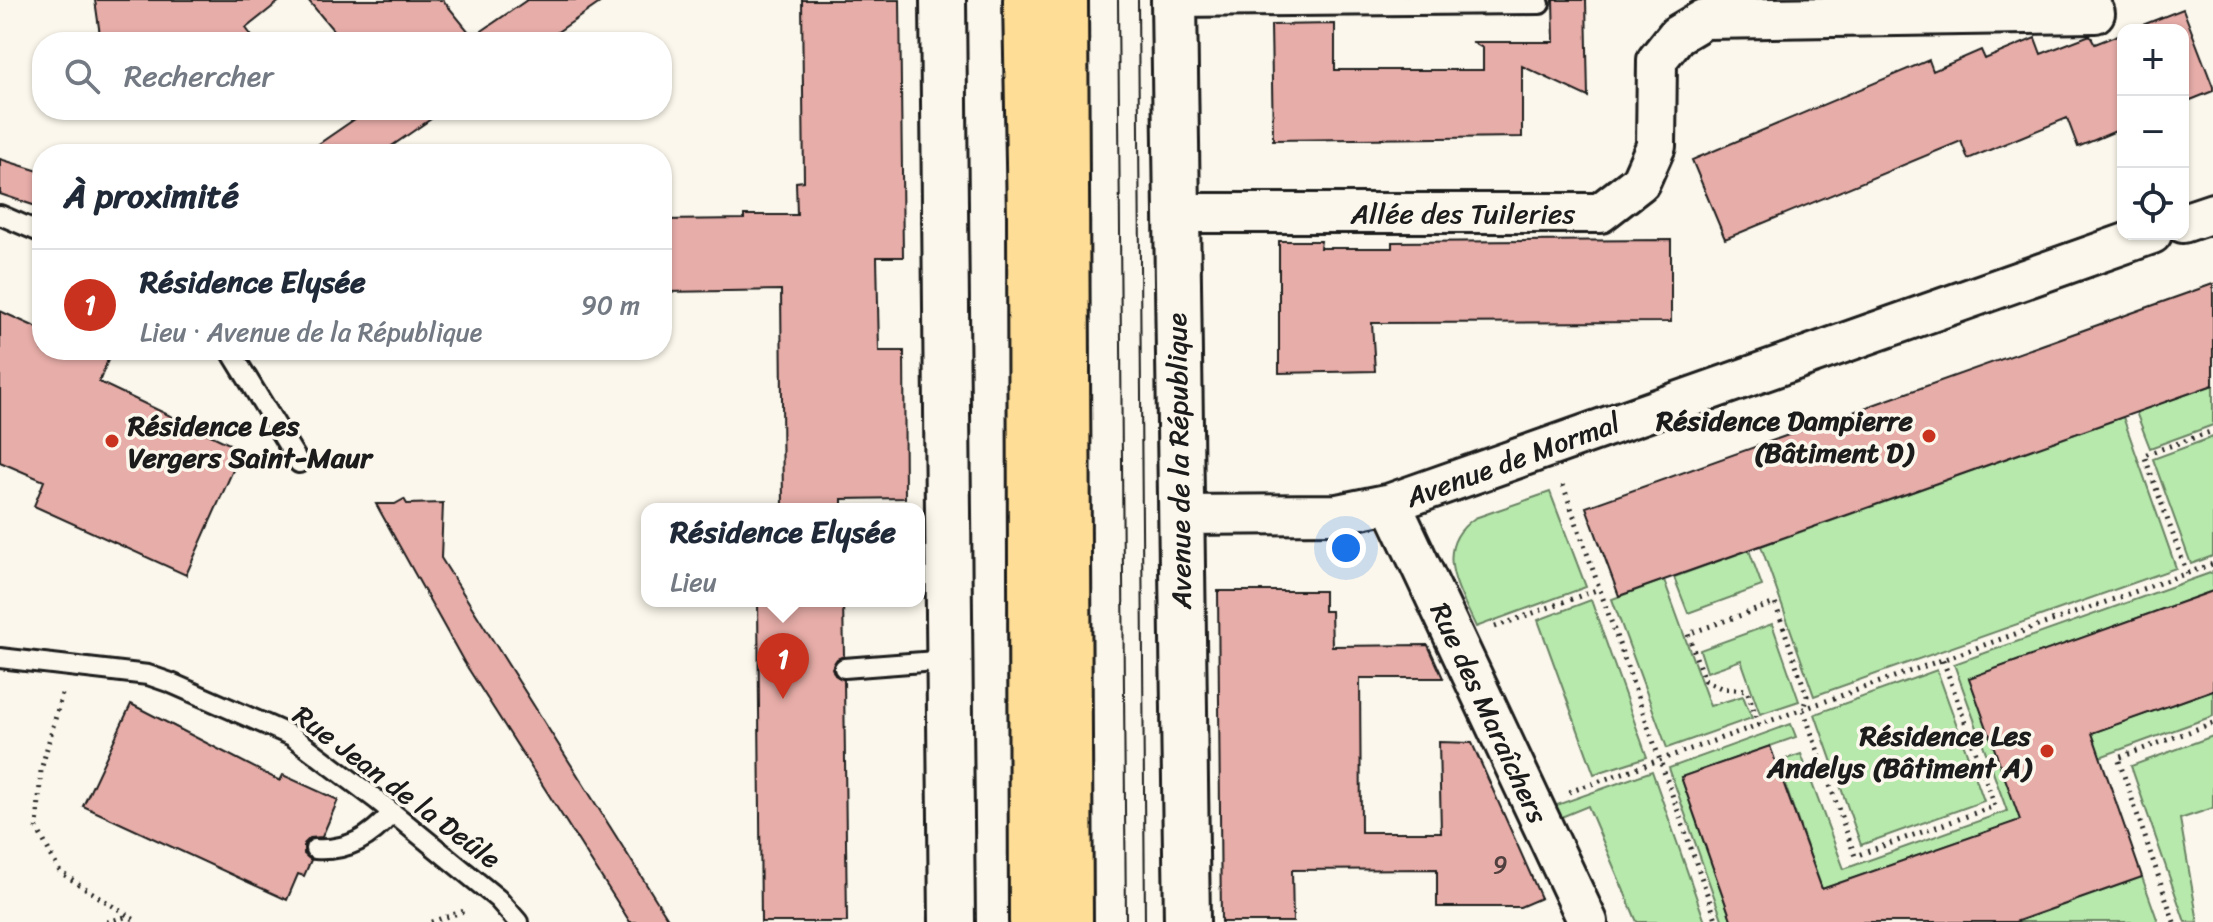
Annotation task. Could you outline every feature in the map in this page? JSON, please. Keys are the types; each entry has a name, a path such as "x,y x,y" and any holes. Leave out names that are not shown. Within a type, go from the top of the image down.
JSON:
{"main road":[{"path":"1026,0 1030,217 1032,922"},
{"path":"1065,0 1072,913"},
{"path":"1002,922 1006,603 1030,217"}],"street":[{"path":"943,0 952,922"},
{"name":"Avenue de la République","path":"1174,4 1187,922"},
{"name":"Allée des Tuileries","path":"1176,213 1600,213 1640,182 1656,146 1657,60 1677,35 1704,19 2095,13"},
{"path":"2189,221 2213,213"},
{"name":"Avenue de Mormal","path":"1180,515 1337,514 1391,503 2135,240"},
{"name":"Rue des Maraîchers","path":"1391,503 1588,922"}],"lane":[{"path":"1174,4 1540,4"},
{"path":"0,215 32,229"},
{"path":"236,360 299,463"},
{"name":"Rue Jean de la Deûle","path":"0,658 148,675 292,736 507,906 518,922"},
{"path":"844,668 949,660"},
{"path":"315,849 337,850 360,840 383,824 392,813"}],"path":[{"path":"2187,573 2144,455 2213,431"},
{"path":"1564,487 1717,922"},
{"path":"1587,786 2213,564"},
{"path":"1456,641 1599,589"},
{"path":"1759,725 1747,690 1721,688 1704,680 1688,634 1775,603 1807,696 1803,709 1855,856 1995,806 1943,660"},
{"path":"70,666 41,770 37,828 60,872 138,922"},
{"path":"2174,922 2118,758 2213,723"},
{"path":"107,922 127,917"}],"green space":[{"path":"2213,385 2213,425 2150,448 2136,412"},
{"path":"2123,417 2176,568 1814,696 1761,546"},
{"path":"2213,437 2213,556 2191,564 2153,459"},
{"path":"1550,492 1586,587 1476,627 1453,570 1451,556 1454,542 1475,518"},
{"path":"1749,550 1762,586 1688,613 1674,577"},
{"path":"2213,572 2213,591 1970,678 2021,820 1822,889 1777,762 1801,754 1844,869 2007,811 1954,664"},
{"path":"1664,580 1710,706 1743,696 1752,718 1667,748 1612,599"},
{"path":"1591,600 1647,757 1594,774 1538,620"},
{"path":"1772,624 1799,701 1760,714 1741,660 1707,672 1700,650"},
{"path":"1937,670 1984,801 1861,845 1815,714"},
{"path":"2213,690 2213,716 2100,757 2091,733"},
{"path":"1791,724 1796,737 1681,777 1732,922 1723,922 1669,768"},
{"path":"2213,736 2213,808 2180,819 2198,922 2185,922 2131,766"},
{"path":"1652,771 1705,922 1637,922 1588,806 1559,818 1554,806"},
{"path":"2142,877 2158,922 2015,922"}],"building":[{"path":"95,0 281,0 246,28 249,32 100,32"},
{"path":"308,0 443,0 469,32 335,32"},
{"path":"527,0 604,0 558,32 480,32"},
{"path":"802,0 900,0 903,257 877,257 879,351 904,351 905,498 842,499 842,503 783,503 781,290 672,292 672,220 797,215 796,182 804,181"},
{"path":"1553,0 1586,0 1588,97 1522,66 1522,137 1273,140 1271,25 1335,24 1335,70 1483,70 1483,48 1472,42 1554,42"},
{"path":"2183,9 2189,24 2145,24"},
{"path":"2189,25 2213,87 2213,91 2189,101"},
{"path":"2090,35 2095,44 2117,35 2117,131 2078,147 2067,118 1968,159 1961,141 1725,239 1692,160 1929,60 1933,71 1981,50 1985,59 2035,38 2041,54"},
{"path":"353,120 429,120 395,144 319,144"},
{"path":"0,159 32,169 32,205 0,194"},
{"path":"1671,240 1671,322 1372,323 1375,371 1279,373 1279,241 1321,241 1320,248 1392,248 1392,242"},
{"name":"Résidence Dampierre (Bâtiment D)","path":"2213,284 2213,385 1619,596 1586,507"},
{"name":"Résidence Les Vergers Saint-Maur","path":"0,311 32,325 32,360 108,360 99,382 242,450 186,575 34,506 44,481 0,462"},
{"path":"404,499 407,504 443,503 441,558 670,922 630,922 464,662 376,504 395,504"},
{"path":"1218,591 1324,591 1324,611 1331,611 1332,646 1428,645 1443,678 1360,678 1361,832 1441,832 1439,742 1472,743 1541,898 1520,907 1437,907 1437,869 1292,870 1293,922 1221,922"},
{"name":"Résidence Les Andelys (Bâtiment A)","path":"2213,591 2213,690 2092,733 2142,877 2015,922 1732,922 1681,777 1770,746 1822,889 2020,820 1969,678"},
{"path":"758,607 843,607 844,656 837,659 832,668 835,675 844,680 847,922 761,922"},
{"path":"131,704 280,781 283,775 338,800 322,837 310,838 304,844 304,854 311,860 304,876 298,874 287,900 83,806"}],"tram line":[{"path":"1118,0 1126,922"},
{"path":"1138,0 1145,922"}],"place":[{"name":"Résidence Dampierre (Bâtiment D)","path":"1929,436"},
{"name":"Résidence Les Vergers Saint-Maur","path":"112,441"},
{"name":"Résidence Elysée","path":"783,699"},
{"name":"Résidence Les Andelys (Bâtiment A)","path":"2047,751"}]}
